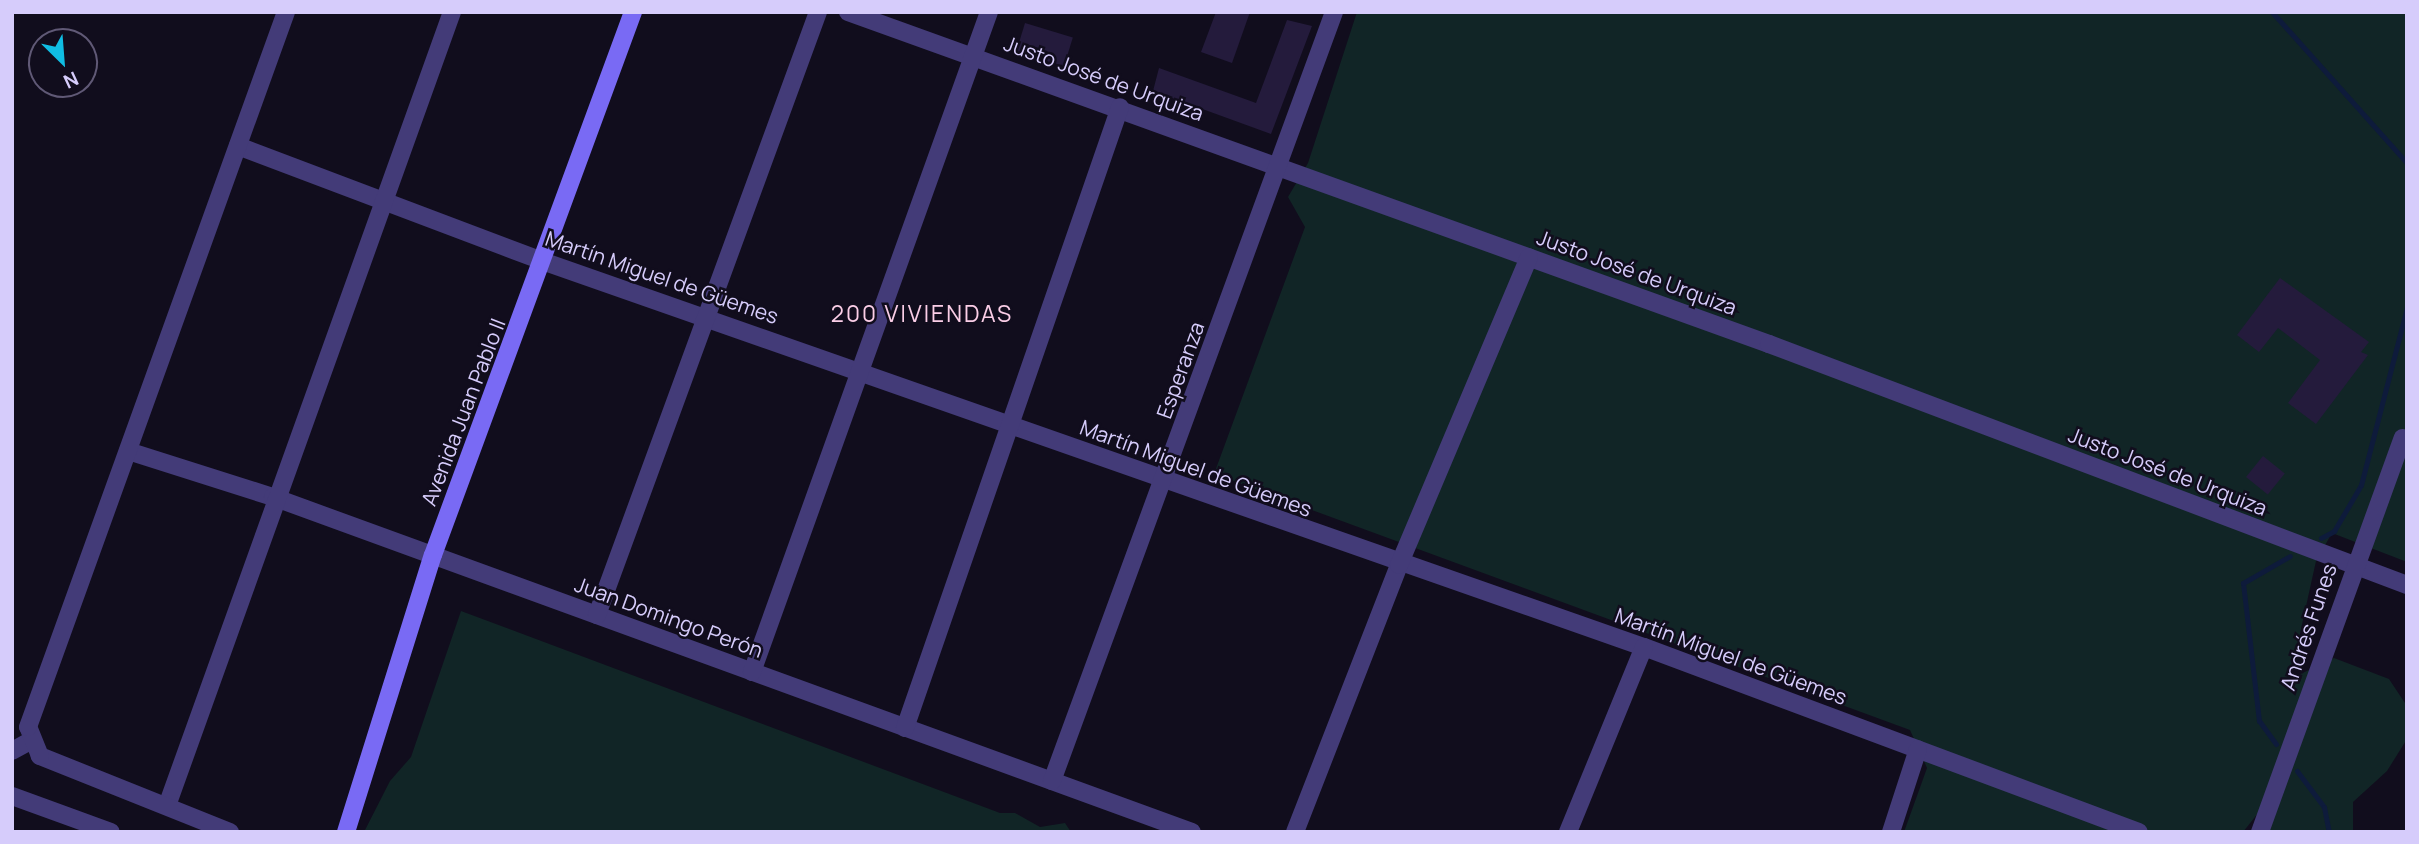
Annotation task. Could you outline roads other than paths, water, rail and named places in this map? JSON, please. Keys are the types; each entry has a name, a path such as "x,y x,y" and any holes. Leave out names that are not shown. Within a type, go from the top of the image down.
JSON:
{"street":[{"path":"230,832 168,803 40,756 30,741 28,727 286,12"},
{"path":"168,803 274,497 452,12"},
{"name":"Avenida Juan Pablo II","path":"346,832 433,555 545,262 633,12"},
{"path":"597,615 818,12"},
{"name":"Justo José de Urquiza","path":"848,12 1120,107 1530,257 2407,585"},
{"path":"752,672 989,12"},
{"name":"Esperanza","path":"1052,781 1334,12"},
{"path":"905,728 1120,107"},
{"name":"Martín Miguel de Güemes","path":"238,146 383,198 545,262 707,316 1399,565 1644,647 2139,832"},
{"path":"1295,832 1399,565 1530,257"},
{"name":"Andrés Funes","path":"2260,832 2353,565 2403,439"},
{"name":"Juan Domingo Perón","path":"128,451 274,497 1192,832"},
{"path":"1568,832 1644,647"},
{"path":"12,751 30,741"},
{"path":"1891,832 1918,750"},
{"path":"12,796 111,832"}],"waterway":[{"path":"2272,12 2407,163"},
{"path":"2321,538 2334,531 2361,485 2407,307"},
{"path":"2276,744 2259,721 2243,583 2290,556"},
{"path":"2297,771 2324,807 2329,832"}],"district":[{"name":"200 VIVIENDAS","path":"922,313"}]}
